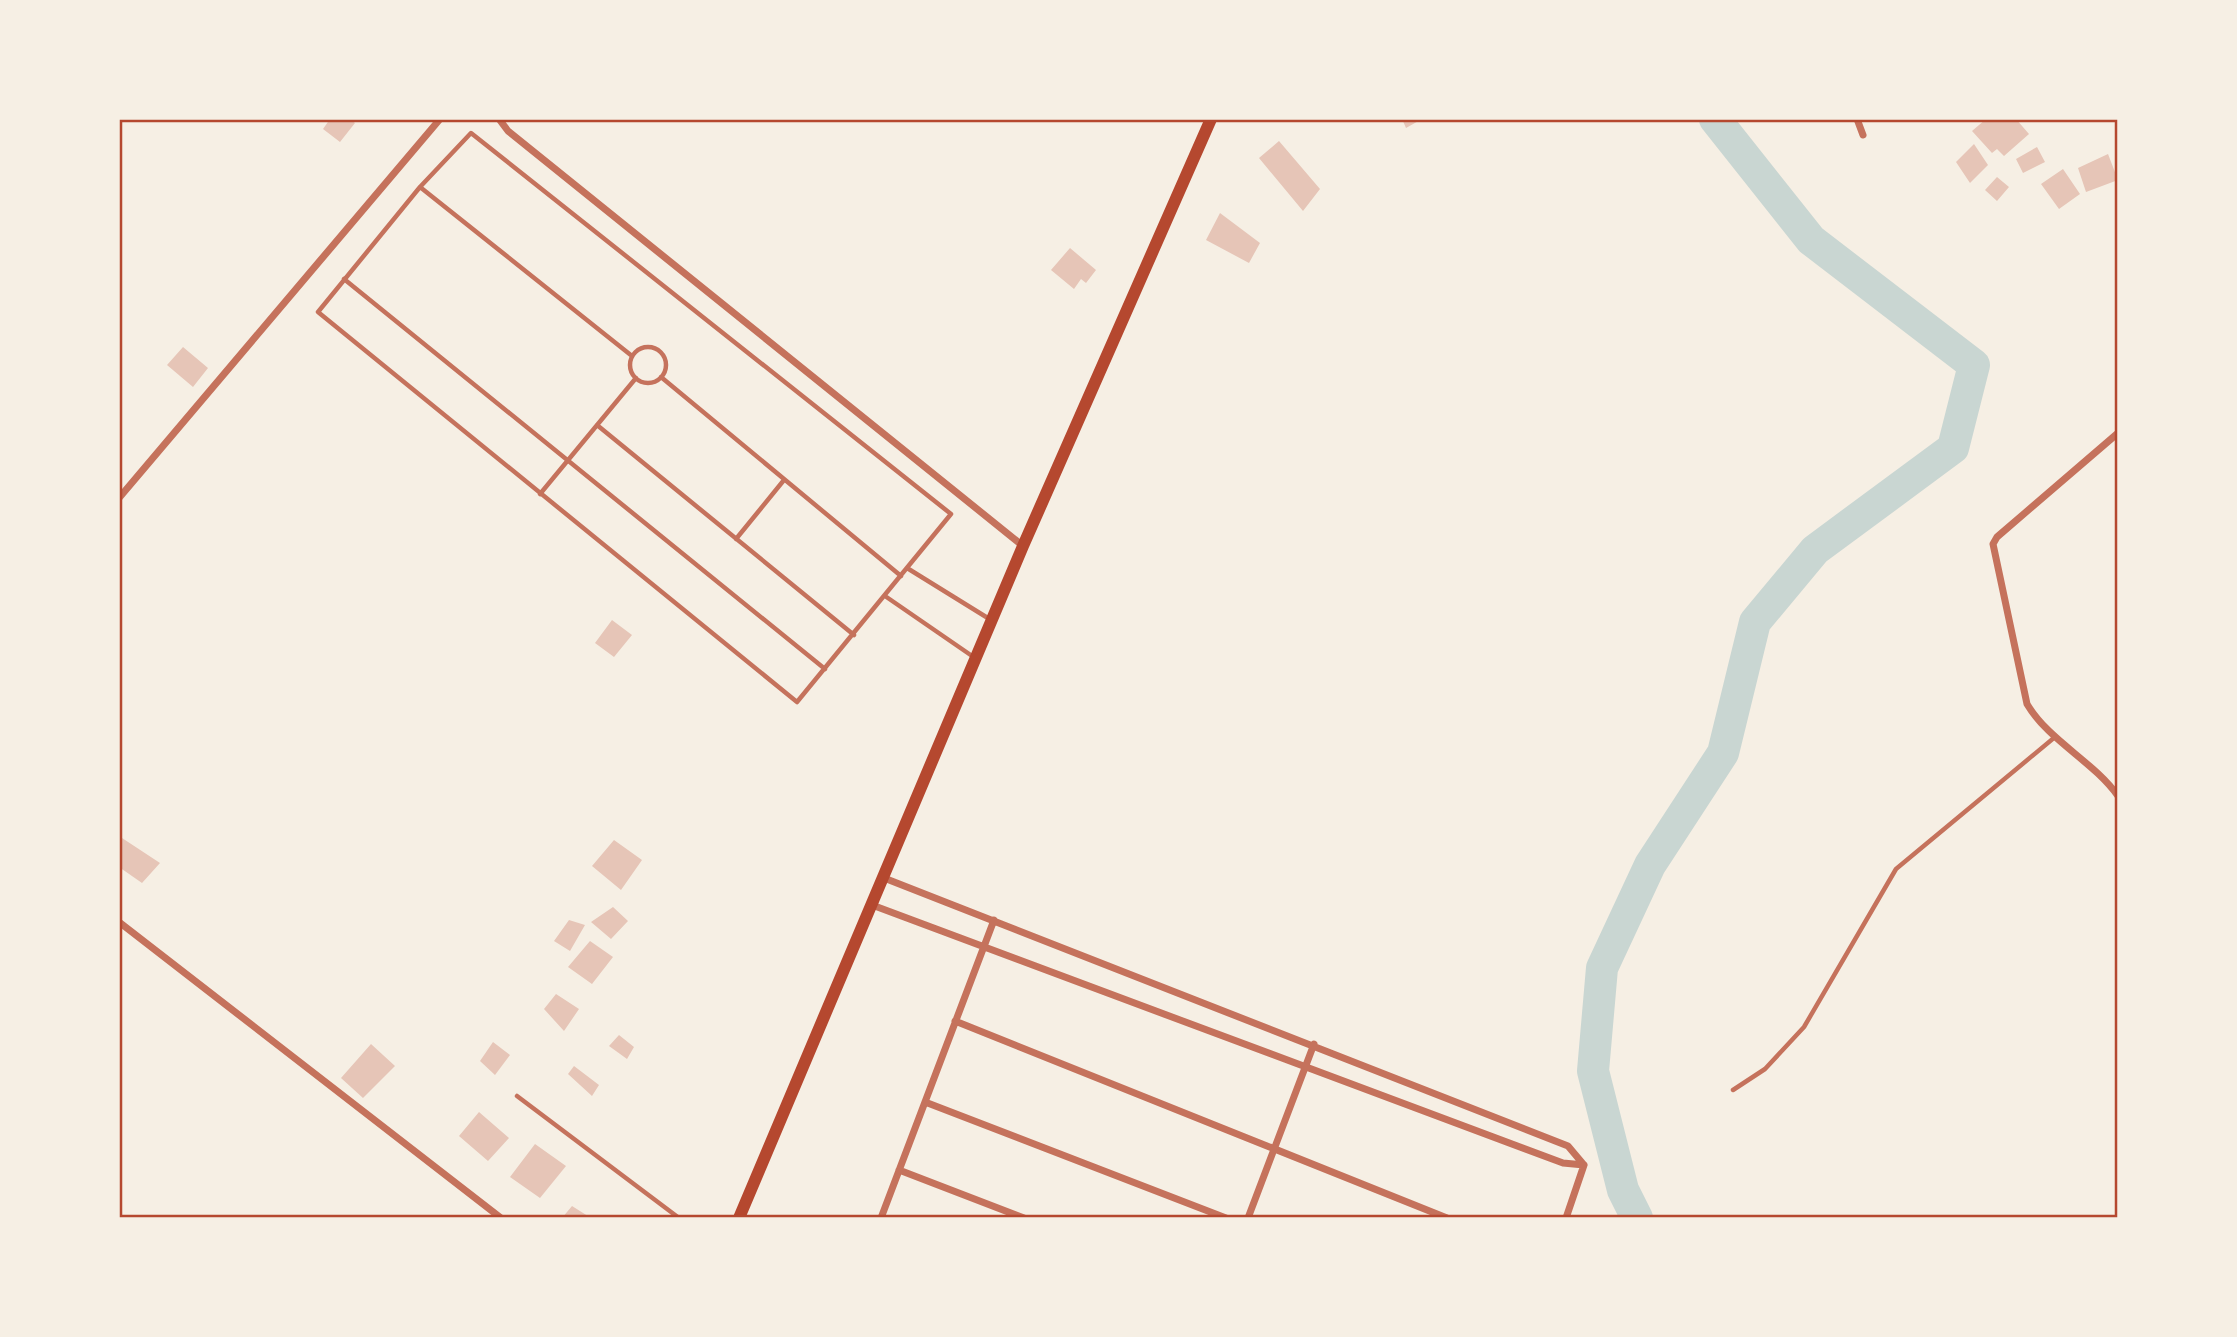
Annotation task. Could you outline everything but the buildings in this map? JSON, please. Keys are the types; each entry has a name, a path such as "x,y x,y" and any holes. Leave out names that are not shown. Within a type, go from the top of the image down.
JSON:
{"main road":[{"path":"739,1218 1023,546 1211,119"}],"street":[{"path":"119,498 440,119"},
{"path":"499,119 508,131 530,149 1023,546"},
{"path":"1857,119 1863,135"},
{"path":"2118,433 1997,537 1993,544 2028,704 2034,716 2082,757 2118,796"},
{"path":"884,878 1314,1044 1568,1146 1584,1165"},
{"path":"872,905 984,944 1563,1164 1584,1165"},
{"path":"881,1218 994,920"},
{"path":"119,922 501,1218"},
{"path":"955,1021 1447,1218"},
{"path":"1248,1218 1314,1044"},
{"path":"925,1102 1226,1218"},
{"path":"1566,1218 1584,1165"},
{"path":"899,1170 1024,1218"}],"lane":[{"path":"471,133 951,514 797,702 318,312 344,279 420,187 471,133"},
{"path":"420,187 632,356"},
{"path":"344,279 825,669"},
{"path":"646,348 659,352 665,362 661,377 650,383 636,378 631,371 632,356 646,348"},
{"path":"661,377 901,576"},
{"path":"540,494 636,378"},
{"path":"597,425 854,635"},
{"path":"736,539 785,480"},
{"path":"907,568 992,620"},
{"path":"885,596 976,659"},
{"path":"1733,1090 1765,1069 1804,1027 1896,869 2056,736"},
{"path":"517,1096 679,1218"}],"waterway":[{"path":"1637,1218 1623,1190 1593,1071 1602,968 1650,865 1723,753 1755,622 1815,550 1953,448 1974,365 1811,240 1715,119"}]}
